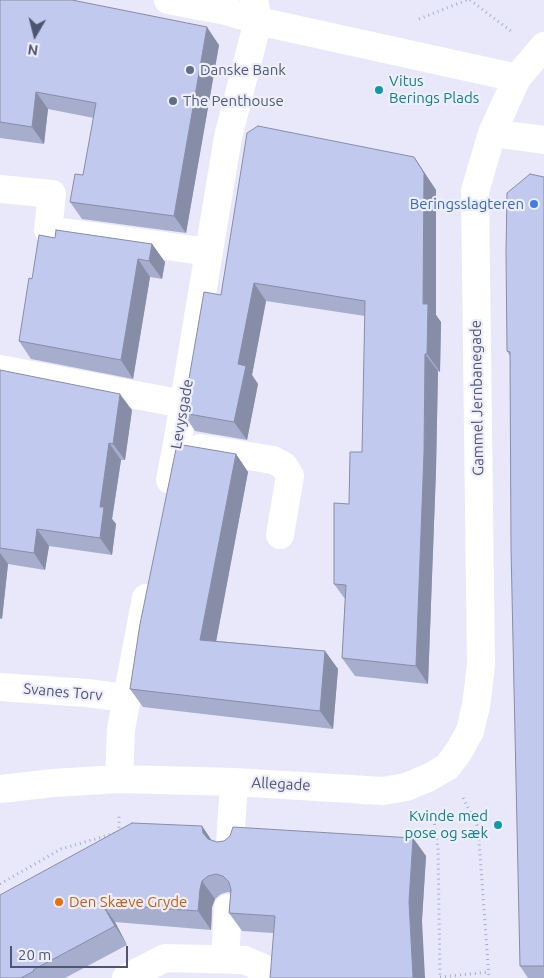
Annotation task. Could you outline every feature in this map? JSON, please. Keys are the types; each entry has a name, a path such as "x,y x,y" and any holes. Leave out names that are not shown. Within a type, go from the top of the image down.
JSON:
{"street":[{"path":"168,0 226,11 256,11 517,78"},
{"name":"Levysgade","path":"166,501 228,137 256,11"},
{"path":"541,49 517,78 492,133 544,140"},
{"name":"Gammel Jernbanegade","path":"438,773 459,751 470,731 476,706 480,665 475,190 492,133"},
{"path":"0,189 52,194 48,230 209,252"},
{"path":"0,369 183,404"},
{"path":"177,444 273,460 284,466 290,476 280,535"},
{"path":"119,779 121,729 150,576"},
{"name":"Svanes Torv","path":"0,687 87,693 126,698"},
{"name":"Allegade","path":"0,789 53,783 119,779 234,782 383,791 406,787 438,773"},
{"path":"230,845 234,782"},
{"path":"225,959 228,908"},
{"path":"126,978 165,958 190,968 225,959 244,960 261,968 262,978"}],"path":[{"path":"470,0 541,49"},
{"path":"438,773 440,977 489,972"},
{"path":"438,773 478,827 489,978"},
{"path":"1,882 60,849 119,832 119,779"}],"building":[{"path":"0,0 72,0 207,27 174,216 70,202 75,174 83,175 96,103 36,92 32,127 0,122"},
{"path":"258,126 414,157 424,173 423,304 428,304 416,666 342,658 346,585 334,584 334,503 349,504 350,452 362,452 365,301 254,283 238,364 246,366 234,422 183,413 204,292 221,295 247,133"},
{"path":"530,174 544,177 544,966 520,966 511,548 510,352 507,351 507,193"},
{"path":"56,230 152,244 149,261 138,259 121,360 19,341 29,278 32,279 39,235 55,238"},
{"path":"0,370 120,394 113,444 109,443 100,507 104,507 100,538 37,529 34,553 0,548"},
{"path":"177,444 236,454 200,640 325,651 320,711 130,689 140,624"},
{"path":"132,823 202,826 203,833 208,839 217,842 224,841 230,836 233,827 413,838 409,902 413,978 270,978 275,916 229,913 231,890 229,882 223,876 216,874 208,876 202,881 198,911 102,904 115,926 21,978 0,978 0,895"}],"place":[{"name":"Danske Bank","path":"190,70"},
{"name":"Vitus Berings Plads","path":"379,90"},
{"name":"The Penthouse","path":"173,101"},
{"name":"Beringsslagteren","path":"534,204"},
{"name":"Kvinde med pose og sæk","path":"498,825"},
{"name":"Den Skæve Gryde","path":"59,902"}]}
